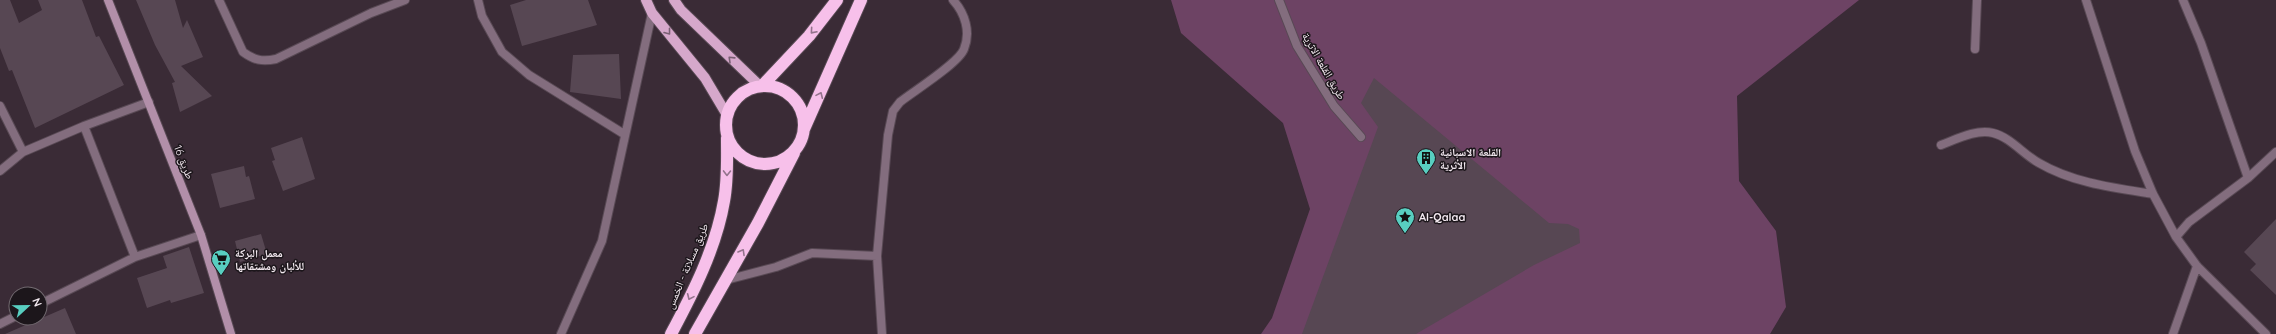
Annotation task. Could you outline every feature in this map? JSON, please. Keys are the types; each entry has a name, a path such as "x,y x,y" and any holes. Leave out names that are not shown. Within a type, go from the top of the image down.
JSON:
{"highway":[{"path":"795,150 786,159 775,164 762,164 750,161 740,155 732,146 727,134 727,115 739,96 749,90 761,86 809,36 838,0"},
{"path":"695,334 758,223 795,150 861,0"},
{"path":"761,86 785,91 794,98 802,114 804,131"},
{"name":"طريق مسلاتة - الخمس","path":"671,334 690,296 720,222 727,179 727,134"}],"main road":[{"path":"646,0 652,13 705,78 727,115"},
{"path":"674,0 681,10 761,86"}],"street":[{"name":"طريق 16","path":"108,0 201,235 232,334"},
{"path":"219,0 243,52 250,57 264,62 276,59 371,13 405,0"},
{"path":"478,0 482,16 502,52 529,75 624,134"},
{"path":"882,334 877,256 888,135 893,112 900,102 956,59 964,50 967,35 965,18 960,8 953,0"},
{"name":"طريق القلعة الاثرية","path":"1279,0 1298,46 1334,106 1361,137"},
{"path":"1975,49 1977,0"},
{"path":"2086,0 2135,151 2153,194 2176,237 2197,266 2266,334"},
{"path":"2183,0 2201,43 2248,178"},
{"path":"561,334 602,241 624,134 652,13"},
{"path":"0,171 23,152 84,126 149,102"},
{"path":"0,106 23,152"},
{"path":"84,126 135,257"},
{"path":"1941,145 1979,132 1994,133 2039,164 2069,176 2107,186 2153,194"},
{"path":"2176,237 2189,222 2248,178 2276,152"},
{"path":"48,300 135,257 201,235"},
{"path":"726,280 776,267 812,253 877,256"},
{"path":"2173,334 2197,266"}],"shaded area":[{"path":"1171,0 1859,0 1737,96 1739,181 1776,231 1786,307 1770,334 1261,334 1272,318 1310,209 1283,123 1181,33"}],"building":[{"path":"0,0 10,0 19,23 42,10 38,0 82,0 96,37 99,36 124,85 35,128 12,70 9,71 0,48"},
{"path":"136,0 175,0 183,28 187,20 203,57 181,66 212,96 180,112 172,83 175,82 155,45"},
{"path":"526,0 588,0 597,25 522,46 510,5"},
{"path":"619,54 621,99 570,92 573,55"},
{"name":"القلعة الاسبانية الأثرية","path":"1374,78 1549,223 1568,224 1579,229 1580,243 1534,265 1416,334 1302,334 1378,127 1361,103"},
{"path":"302,137 315,179 283,191 272,161 275,160 271,148"},
{"path":"244,166 246,177 249,176 255,199 220,208 211,174"},
{"path":"2276,219 2276,295 2250,270 2256,264 2244,252"},
{"path":"261,234 267,254 240,262 235,241"},
{"path":"189,247 204,293 171,303 170,300 147,308 137,278 167,268 163,256"},
{"path":"65,308 76,334 5,334 23,326 48,326 48,315"}],"place":[{"name":"القلعة الاسبانية الأثرية","path":"1426,175"},
{"name":"Al-Qalaa","path":"1405,234"},
{"name":"معمل البركة للألبان ومشتقاتها","path":"221,276"}]}
